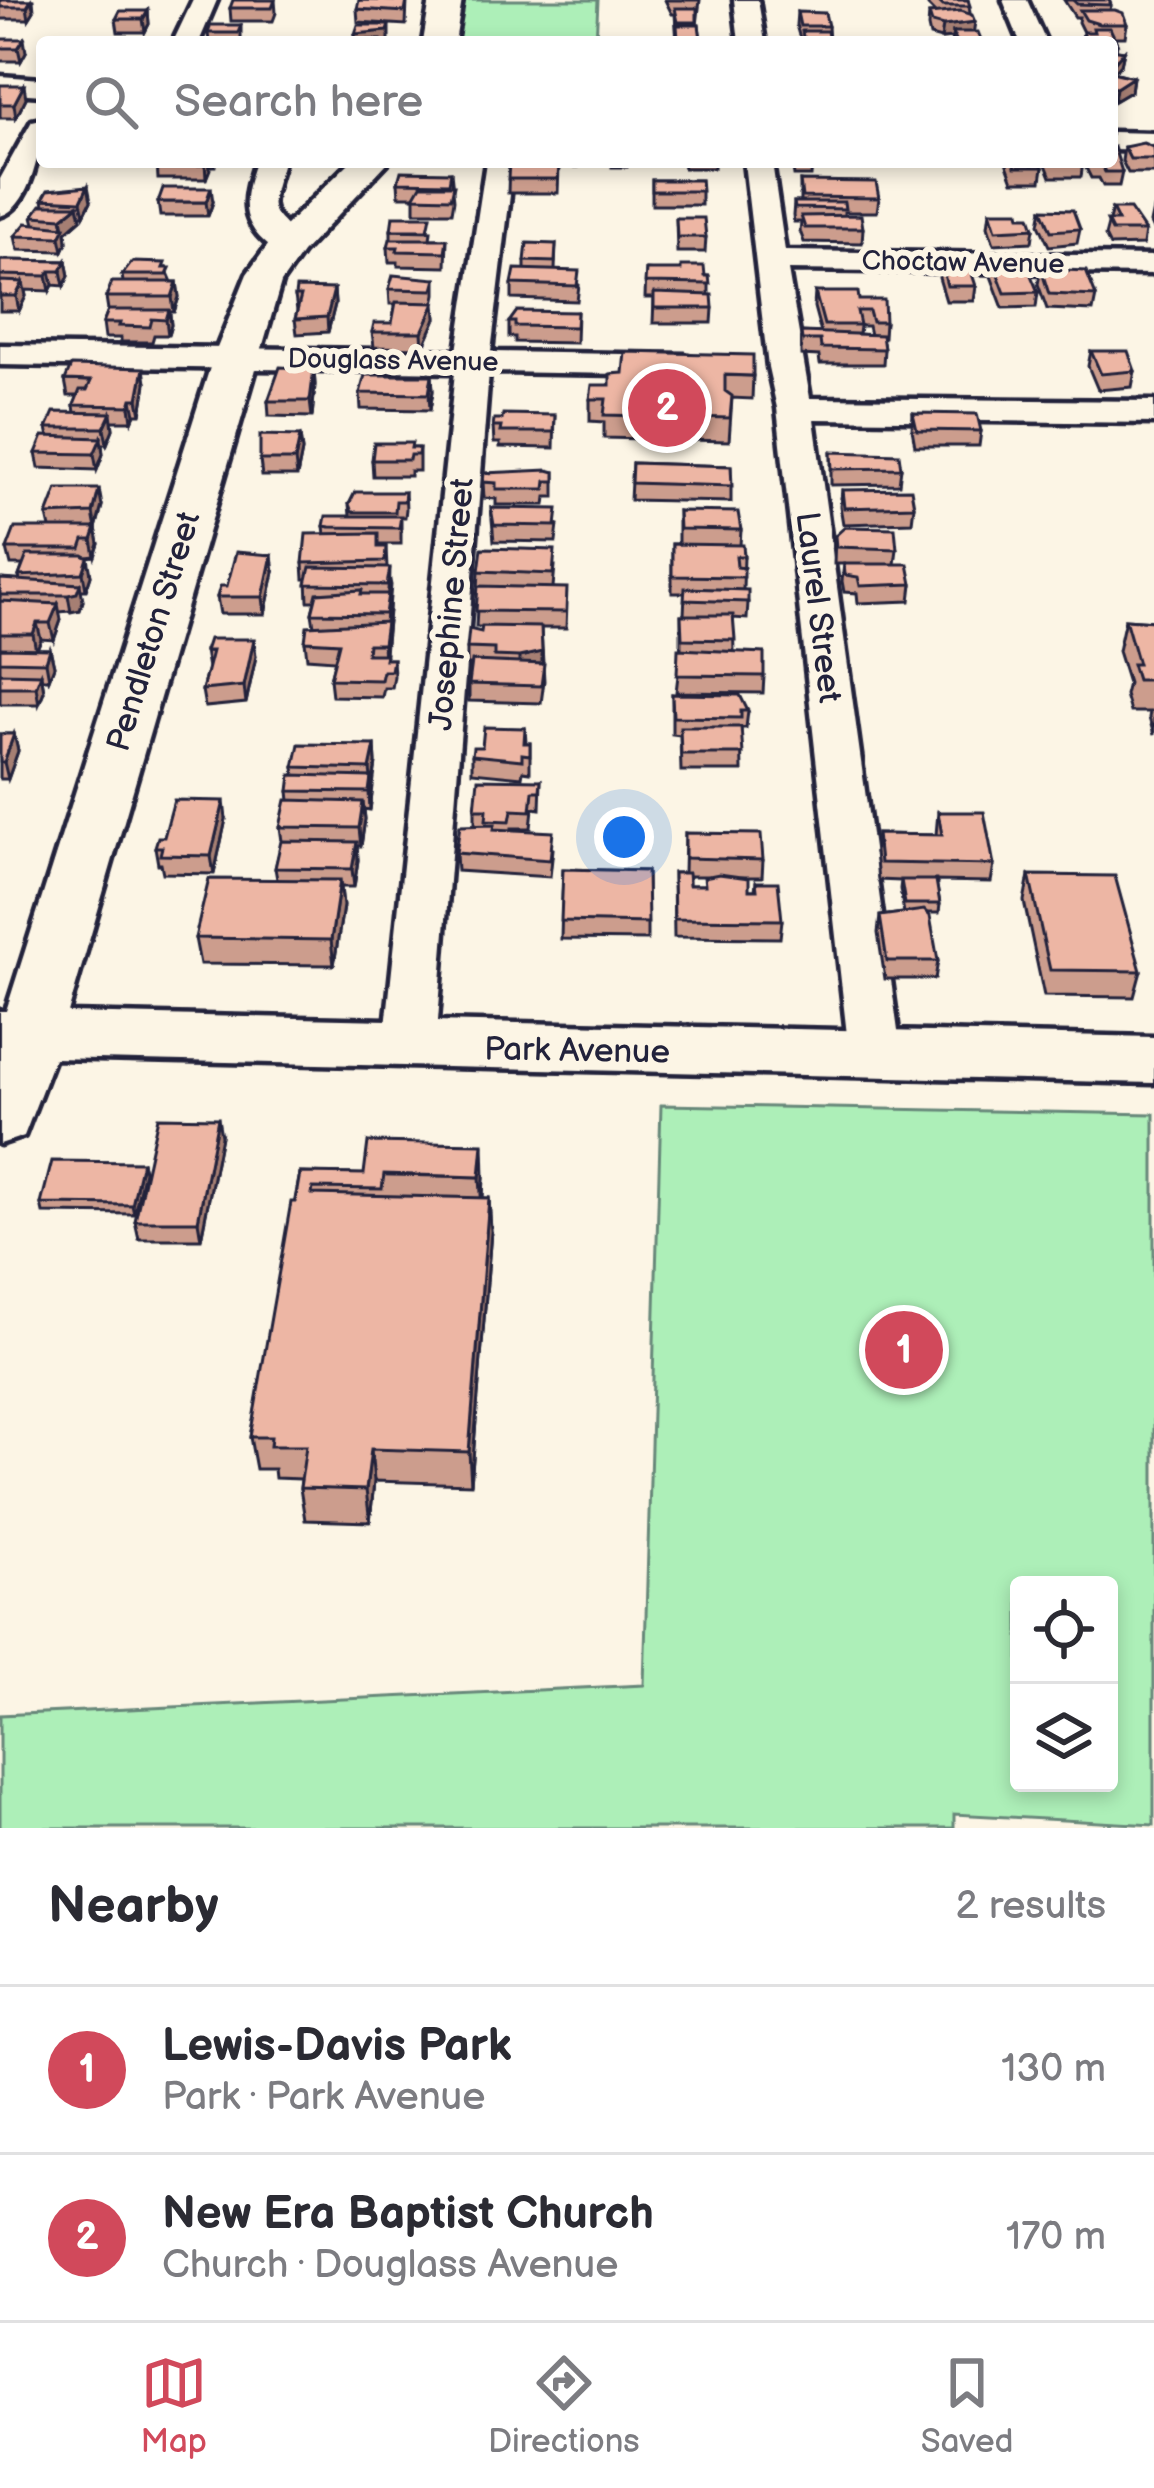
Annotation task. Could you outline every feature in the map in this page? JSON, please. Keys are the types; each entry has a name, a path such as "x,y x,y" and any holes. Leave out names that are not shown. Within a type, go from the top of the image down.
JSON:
{"main road":[{"path":"440,36 446,0"},
{"path":"288,245 364,168"},
{"name":"Pendleton Street","path":"0,1119 15,1034 233,358 261,282 288,245"},
{"name":"Park Avenue","path":"15,1034 1154,1060"}],"street":[{"path":"189,36 205,0"},
{"path":"746,0 751,36"},
{"path":"1015,0 1030,36"},
{"path":"0,84 36,87"},
{"path":"0,207 36,138"},
{"path":"1118,141 1154,142"},
{"path":"267,168 255,208 261,226 288,245"},
{"name":"Josephine Street","path":"410,1046 472,360 499,168"},
{"name":"Laurel Street","path":"759,168 785,367 795,408 875,1053"},
{"name":"Choctaw Avenue","path":"772,260 1154,265"},
{"name":"Douglass Avenue","path":"0,355 785,367"},
{"path":"795,408 1154,412"}],"green space":[{"path":"456,0 598,0 596,36 450,36"},
{"path":"661,1105 1154,1114 1154,1825 954,1814 954,1828 0,1828 0,1715 644,1685"}],"building":[{"path":"0,0 31,0 27,7 0,7"},
{"path":"233,0 275,0 272,8 230,8"},
{"path":"359,0 407,1 405,12 357,9"},
{"path":"937,0 968,0 970,6 943,6"},
{"path":"1073,0 1109,0 1111,5 1077,4"},
{"path":"675,8 697,8 697,22 678,22"},
{"path":"1080,10 1115,10 1123,13 1127,24 1099,24 1086,20"},
{"path":"120,11 148,11 143,19 116,19"},
{"path":"960,11 972,15 975,22 943,26 932,23 929,14"},
{"path":"797,12 825,13 828,26 800,26"},
{"path":"211,25 241,25 238,33 208,33"},
{"path":"358,25 389,25 387,31 355,34"},
{"path":"677,25 699,25 701,36 678,36"},
{"path":"1093,28 1110,28 1114,36 1084,36 1083,32 1094,32"},
{"path":"802,31 827,31 828,36 803,36"},
{"path":"953,32 978,32 980,36 954,36"},
{"path":"0,39 24,39 18,48 0,48"},
{"path":"1118,73 1133,77 1118,87"},
{"path":"0,85 24,85 14,104 0,104"},
{"path":"1143,143 1153,147 1154,159 1130,159 1124,147"},
{"path":"509,168 559,168 558,179 508,179"},
{"path":"401,171 451,172 449,183 398,182"},
{"path":"652,180 701,180 702,191 652,191"},
{"path":"800,181 876,182 879,198 802,197"},
{"path":"421,185 454,185 451,198 414,197"},
{"path":"88,186 81,201 43,199 48,190"},
{"path":"163,188 211,188 206,202 158,202"},
{"path":"794,202 844,202 845,209 795,208"},
{"path":"41,205 78,205 62,218 33,216"},
{"path":"1042,209 1073,210 1080,229 1051,231"},
{"path":"1112,209 1130,209 1145,231 1112,231 1107,221 1118,221"},
{"path":"990,211 1019,211 1020,216 1030,216 1034,228 996,230"},
{"path":"861,215 863,228 805,228 801,216"},
{"path":"393,216 431,216 428,230 391,230"},
{"path":"676,218 704,218 706,237 677,237"},
{"path":"26,223 65,227 60,237 15,236"},
{"path":"390,239 447,239 445,252 397,251 398,247 388,247"},
{"path":"527,243 556,244 555,262 525,261"},
{"path":"0,260 66,261 61,271 50,271 47,276 0,275"},
{"path":"993,261 1025,261 1038,292 1005,293"},
{"path":"132,262 165,263 163,268 170,268 167,275 122,275"},
{"path":"941,263 969,265 976,286 947,286"},
{"path":"681,266 704,266 710,284 645,283 646,270 681,270"},
{"path":"515,269 579,271 577,286 512,284"},
{"path":"1041,269 1086,271 1096,296 1049,294"},
{"path":"393,275 436,279 433,290 389,289"},
{"path":"0,281 23,282 16,296 0,296"},
{"path":"112,282 177,282 172,297 106,297"},
{"path":"296,288 334,289 327,317 295,319 301,296 295,296"},
{"path":"815,292 858,292 859,300 884,300 885,322 872,322 869,311 857,311 860,325 824,325"},
{"path":"654,293 712,295 713,308 654,308"},
{"path":"396,302 435,303 422,332 372,332 374,323 392,323"},
{"path":"108,310 169,310 166,320 152,319 150,327 103,323"},
{"path":"517,311 577,312 576,327 515,326 509,322"},
{"path":"801,332 882,335 884,349 821,348 820,340 802,340"},
{"path":"1091,351 1128,351 1135,371 1101,374"},
{"path":"625,352 753,355 753,376 725,375 725,391 732,396 730,418 604,415 606,399 590,399 592,385 610,385 610,374 623,373"},
{"path":"71,366 144,368 138,399 132,399 130,406 74,405 80,390 87,390 91,381 65,380"},
{"path":"280,367 314,369 310,401 268,401"},
{"path":"365,375 432,375 429,394 360,393"},
{"path":"54,412 111,413 104,428 47,428"},
{"path":"913,413 977,414 981,431 917,430"},
{"path":"503,414 555,415 554,432 500,432 501,427 493,427 494,419 502,419"},
{"path":"260,435 300,436 295,460 260,460"},
{"path":"43,436 101,438 94,454 36,453"},
{"path":"374,443 412,443 411,448 419,448 418,455 410,455 409,460 372,460"},
{"path":"831,452 899,454 901,468 832,469"},
{"path":"632,463 731,466 732,486 631,483"},
{"path":"555,472 555,481 546,481 545,489 496,489 496,483 483,482 484,473"},
{"path":"57,489 99,489 93,513 47,515"},
{"path":"911,489 914,506 844,508 842,490"},
{"path":"355,492 405,492 404,501 396,501 395,512 352,512 349,504"},
{"path":"491,508 558,509 556,526 494,525"},
{"path":"678,511 738,512 741,530 679,529"},
{"path":"326,516 401,516 399,528 330,527 324,526"},
{"path":"845,527 895,528 897,549 836,547 835,536"},
{"path":"15,528 96,528 92,540 84,540 81,549 7,549"},
{"path":"378,533 378,547 386,547 385,561 303,563 306,534"},
{"path":"672,544 743,545 744,556 736,556 744,577 672,576"},
{"path":"482,548 555,550 553,574 479,571"},
{"path":"236,552 272,555 263,597 217,597 220,586 227,586"},
{"path":"27,555 88,558 83,573 19,576"},
{"path":"844,564 908,564 912,584 860,586 858,577 845,575"},
{"path":"310,567 390,568 387,585 306,584"},
{"path":"0,579 80,584 77,593 68,595 0,595"},
{"path":"478,586 567,588 566,612 476,611"},
{"path":"685,588 748,590 748,602 684,600"},
{"path":"362,590 361,594 388,594 385,614 312,613 317,593"},
{"path":"0,601 58,604 50,623 37,623 33,634 0,634"},
{"path":"681,615 733,615 735,640 682,639"},
{"path":"1125,619 1154,621 1154,680 1137,680 1132,664 1138,664"},
{"path":"386,622 383,644 368,644 367,654 393,659 391,671 383,671 381,680 330,679 339,643 305,641 307,626"},
{"path":"482,626 541,627 542,652 494,656 494,649 467,648 469,629 481,632"},
{"path":"209,639 254,639 244,686 202,690 212,651 205,651"},
{"path":"0,648 50,649 46,662 0,661"},
{"path":"678,649 764,653 764,676 677,675"},
{"path":"472,661 544,664 541,686 469,684"},
{"path":"0,673 41,674 36,687 0,687"},
{"path":"672,694 740,695 748,711 741,711 741,718 673,717"},
{"path":"484,727 525,728 524,743 530,743 530,755 522,754 522,760 472,755 473,747 482,747"},
{"path":"680,727 741,727 743,754 681,754"},
{"path":"0,734 14,734 4,762 0,762"},
{"path":"299,744 375,745 370,769 294,767"},
{"path":"291,775 371,777 369,792 289,791"},
{"path":"478,779 541,780 540,791 533,791 531,811 512,810 510,821 486,820 487,809 475,809"},
{"path":"174,800 224,801 211,856 160,855 162,847 155,847 158,837 164,837"},
{"path":"286,800 363,802 359,828 280,827"},
{"path":"938,812 984,812 994,865 880,863 877,834 942,835"},
{"path":"495,824 494,829 553,832 550,860 456,853 460,825"},
{"path":"685,833 761,834 763,860 685,858"},
{"path":"281,841 357,842 352,869 275,868"},
{"path":"563,869 647,871 648,923 561,921"},
{"path":"673,873 688,873 689,885 705,885 704,877 719,874 749,878 749,890 757,890 756,882 778,882 782,920 674,919"},
{"path":"1029,875 1115,876 1141,971 1050,970"},
{"path":"209,879 340,880 331,940 195,938"},
{"path":"901,880 936,880 940,904 905,904"},
{"path":"924,910 930,916 938,961 887,961 880,916"},
{"path":"158,1117 218,1118 198,1221 135,1221"},
{"path":"368,1142 483,1144 480,1177 384,1174 382,1189 313,1188 312,1194 489,1198 469,1452 371,1449 366,1490 300,1488 306,1446 270,1446 271,1437 250,1437 291,1202 295,1202 300,1173 364,1174"},
{"path":"52,1161 142,1162 132,1205 41,1204"}],"place":[{"name":"New Era Baptist Church","path":"667,408"},
{"name":"Lewis-Davis Park","path":"904,1350"}]}
